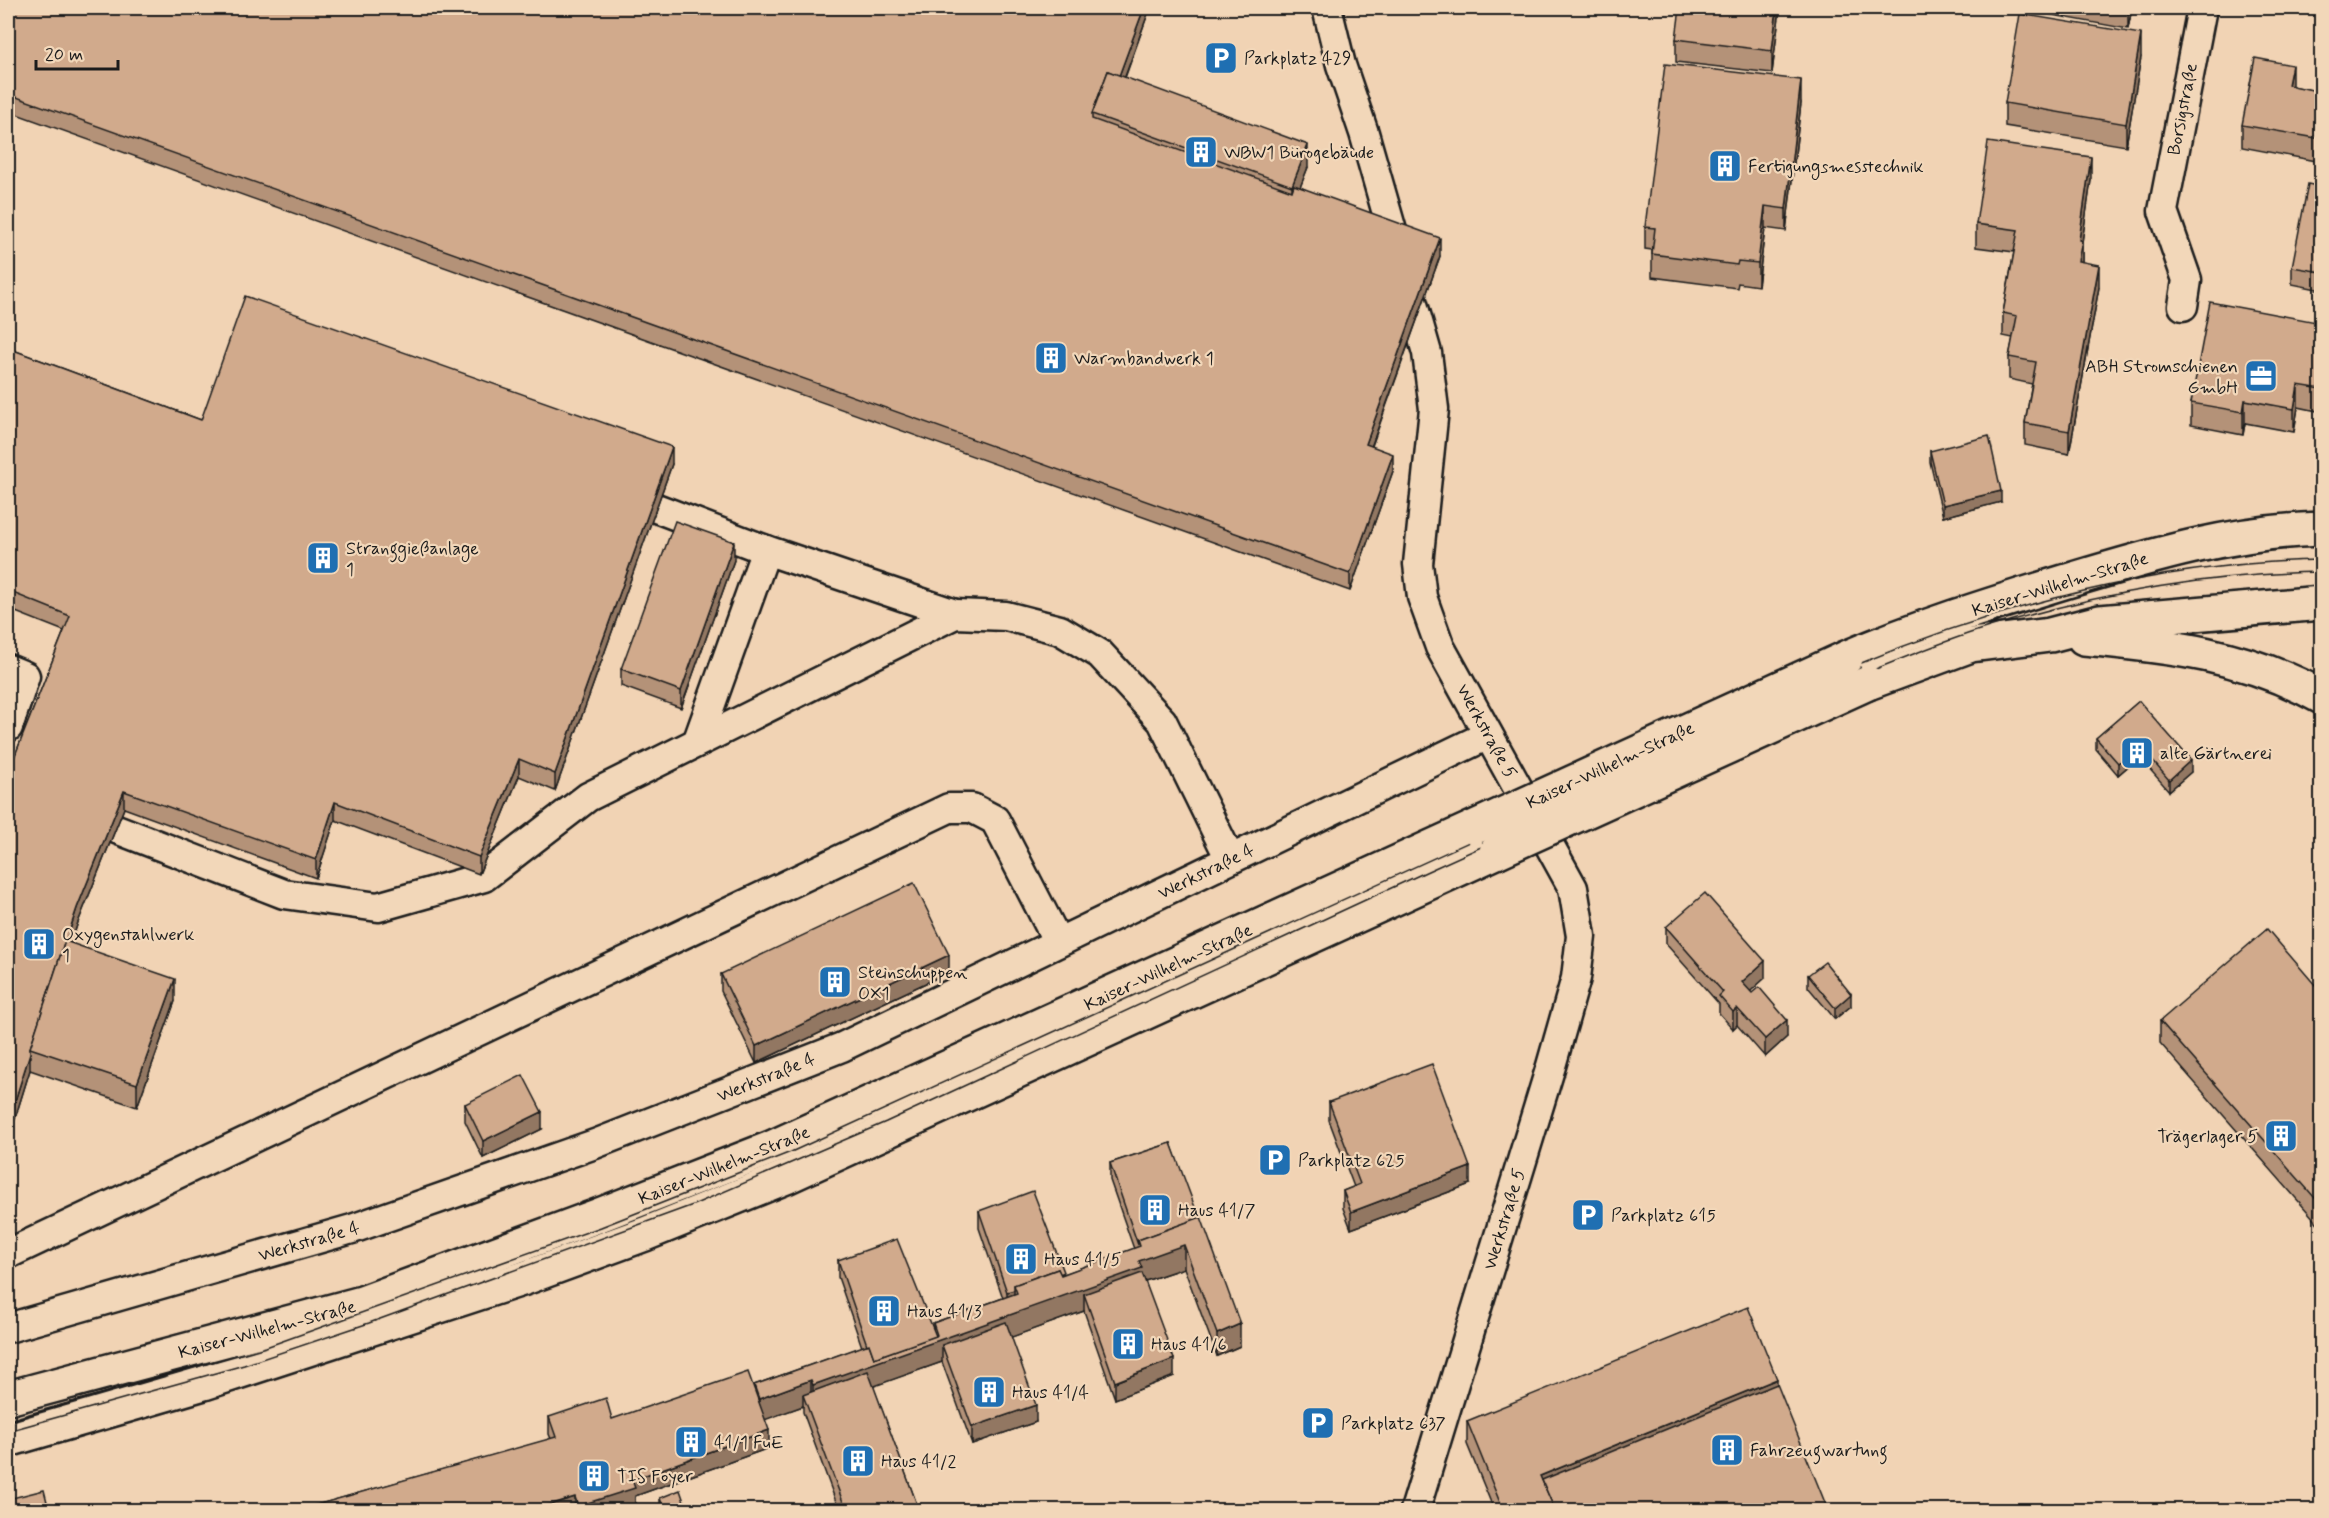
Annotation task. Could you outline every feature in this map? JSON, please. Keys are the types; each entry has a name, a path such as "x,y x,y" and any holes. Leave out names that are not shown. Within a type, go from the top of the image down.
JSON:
{"main road":[{"path":"2288,530 2322,503"},
{"name":"Kaiser-Wilhelm-Straße","path":"8,1398 362,1303 771,1148 1846,658 1986,606 2170,550 2288,530 2322,528"},
{"name":"Kaiser-Wilhelm-Straße","path":"8,1440 204,1383 525,1278 645,1234 786,1177 1868,683 1971,645 2050,635 2100,622 2322,603"},
{"path":"2050,635 2170,647 2231,658 2289,679 2322,697"}],"street":[{"name":"Werkstraße 5","path":"1327,8 1341,65 1364,133 1427,353 1434,409 1418,564 1422,597 1440,647 1573,888 1581,936 1576,978 1551,1066 1415,1510"},
{"name":"Borsigstraße","path":"2183,306 2187,280 2163,211 2202,8"},
{"path":"656,508 766,550 955,614 1006,616 1060,630 1101,654 1162,722 1230,859"},
{"path":"698,740 766,550"},
{"path":"8,787 284,894 378,908 484,877 588,797 698,740 955,614"},
{"path":"8,669 26,676 8,727"},
{"name":"Werkstraße 4","path":"8,1328 352,1229 595,1144 842,1047 1488,735"},
{"path":"8,1254 949,808 972,808 995,820 1058,942"}],"building":[{"name":"Warmbandwerk 1","path":"8,8 1144,8 1119,76 1108,71 1092,119 1292,191 1294,185 1440,238 1366,444 1393,454 1350,574 8,94"},
{"path":"1680,8 1777,8 1772,51 1676,39"},
{"path":"2104,8 2129,8 2128,12"},
{"path":"2020,14 2141,34 2126,124 2005,103"},
{"path":"2255,58 2292,65 2288,85 2322,92 2322,139 2242,125"},
{"name":"Fertigungsmesstechnik","path":"1665,64 1801,80 1786,209 1765,206 1758,263 1738,261 1737,265 1652,254 1655,228 1645,227"},
{"path":"1108,71 1308,145 1292,186 1092,114"},
{"path":"1988,142 2091,157 2078,261 2099,265 2069,431 2025,423 2036,362 2009,357 2017,316 2003,313 2018,230 1976,224"},
{"path":"2308,184 2322,187 2322,272 2292,267"},
{"name":"Stranggießanlage 1","path":"245,296 672,447 555,774 519,759 479,857 335,802 316,860 124,791 65,941 8,1123 8,773 70,616 8,591 8,348 201,420"},
{"name":"ABH Stromschienen GmbH","path":"2210,302 2322,323 2322,389 2298,385 2294,409 2245,400 2243,412 2191,403"},
{"path":"1989,436 2001,491 1943,505 1930,451"},
{"path":"675,521 734,542 681,691 621,669"},
{"name":"alte Gärtnerei","path":"2139,701 2191,760 2169,780 2139,745 2118,763 2096,738"},
{"name":"Steinschuppen OX1","path":"914,883 949,955 756,1046 721,974"},
{"path":"1705,893 1765,961 1742,982 1752,993 1759,987 1787,1020 1765,1039 1737,1008 1733,1012 1719,996 1723,992 1666,927"},
{"name":"Trägerlager 5","path":"2267,929 2322,993 2322,1206 2160,1021"},
{"path":"65,941 175,979 137,1084 30,1048"},
{"path":"1825,962 1851,994 1835,1008 1808,975"},
{"path":"1432,1064 1470,1167 1351,1212 1343,1191 1360,1184 1329,1102"},
{"path":"523,1075 542,1112 483,1141 465,1104"},
{"name":"Haus 41/7","path":"1171,1143 1199,1218 1138,1240 1138,1245 1110,1163"},
{"name":"Haus 41/5","path":"1033,1191 1064,1272 1060,1274 1058,1269 1014,1285 1014,1290 1007,1292 979,1211"},
{"path":"1201,1217 1240,1324 1217,1334 1184,1245 1139,1261 1142,1268 813,1385 811,1380 759,1399 754,1385 869,1344 874,1358 937,1335 933,1323 1017,1293 1014,1285 1058,1269 1061,1275 1140,1246 1138,1240"},
{"name":"Haus 41/3","path":"897,1239 936,1336 874,1358 869,1344 867,1345 838,1260"},
{"name":"Haus 41/6","path":"1142,1273 1174,1359 1115,1382 1084,1294"},
{"path":"1748,1307 1777,1379 1540,1476 1555,1510 1503,1510 1467,1421"},
{"name":"Haus 41/4","path":"1006,1322 1036,1405 972,1427 942,1345"},
{"name":"Haus 41/2","path":"868,1371 919,1510 846,1510 803,1395"},
{"path":"748,1372 769,1430 632,1480 635,1488 578,1506 575,1497 533,1510 302,1509 556,1437 549,1417 606,1398 612,1419"},
{"name":"Fahrzeugwartung","path":"1777,1384 1828,1510 1555,1510 1542,1480"},
{"path":"44,1490 49,1510 8,1510 8,1499"},
{"path":"680,1490 687,1510 664,1510 660,1498"}],"tram line":[{"path":"8,1420 266,1347 601,1227 791,1152 1854,666 1908,644 1965,624 2083,591 2203,569 2322,560"},
{"path":"8,1431 244,1365 369,1323 693,1205 886,1122 1428,871 1861,675 1941,643 2029,615 2153,588 2238,577 2322,572"}],"place":[{"name":"Parkplatz 429","path":"1221,58"},
{"name":"WBW1 Bürogebäude","path":"1201,152"},
{"name":"Fertigungsmesstechnik","path":"1725,166"},
{"name":"Warmbandwerk 1","path":"1051,358"},
{"name":"ABH Stromschienen GmbH","path":"2261,376"},
{"name":"Stranggießanlage 1","path":"323,558"},
{"name":"alte Gärtnerei","path":"2137,753"},
{"name":"Oxygenstahlwerk 1","path":"39,944"},
{"name":"Steinschuppen OX1","path":"835,982"},
{"name":"Trägerlager 5","path":"2281,1136"},
{"name":"Parkplatz 625","path":"1275,1160"},
{"name":"Haus 41/7","path":"1155,1210"},
{"name":"Parkplatz 615","path":"1588,1215"},
{"name":"Haus 41/5","path":"1021,1259"},
{"name":"Haus 41/3","path":"884,1311"},
{"name":"Haus 41/6","path":"1128,1344"},
{"name":"Haus 41/4","path":"989,1392"},
{"name":"Parkplatz 637","path":"1318,1423"},
{"name":"41/1 FuE","path":"691,1442"},
{"name":"Fahrzeugwartung","path":"1727,1450"},
{"name":"Haus 41/2","path":"858,1461"},
{"name":"TIS Foyer","path":"594,1476"}]}
